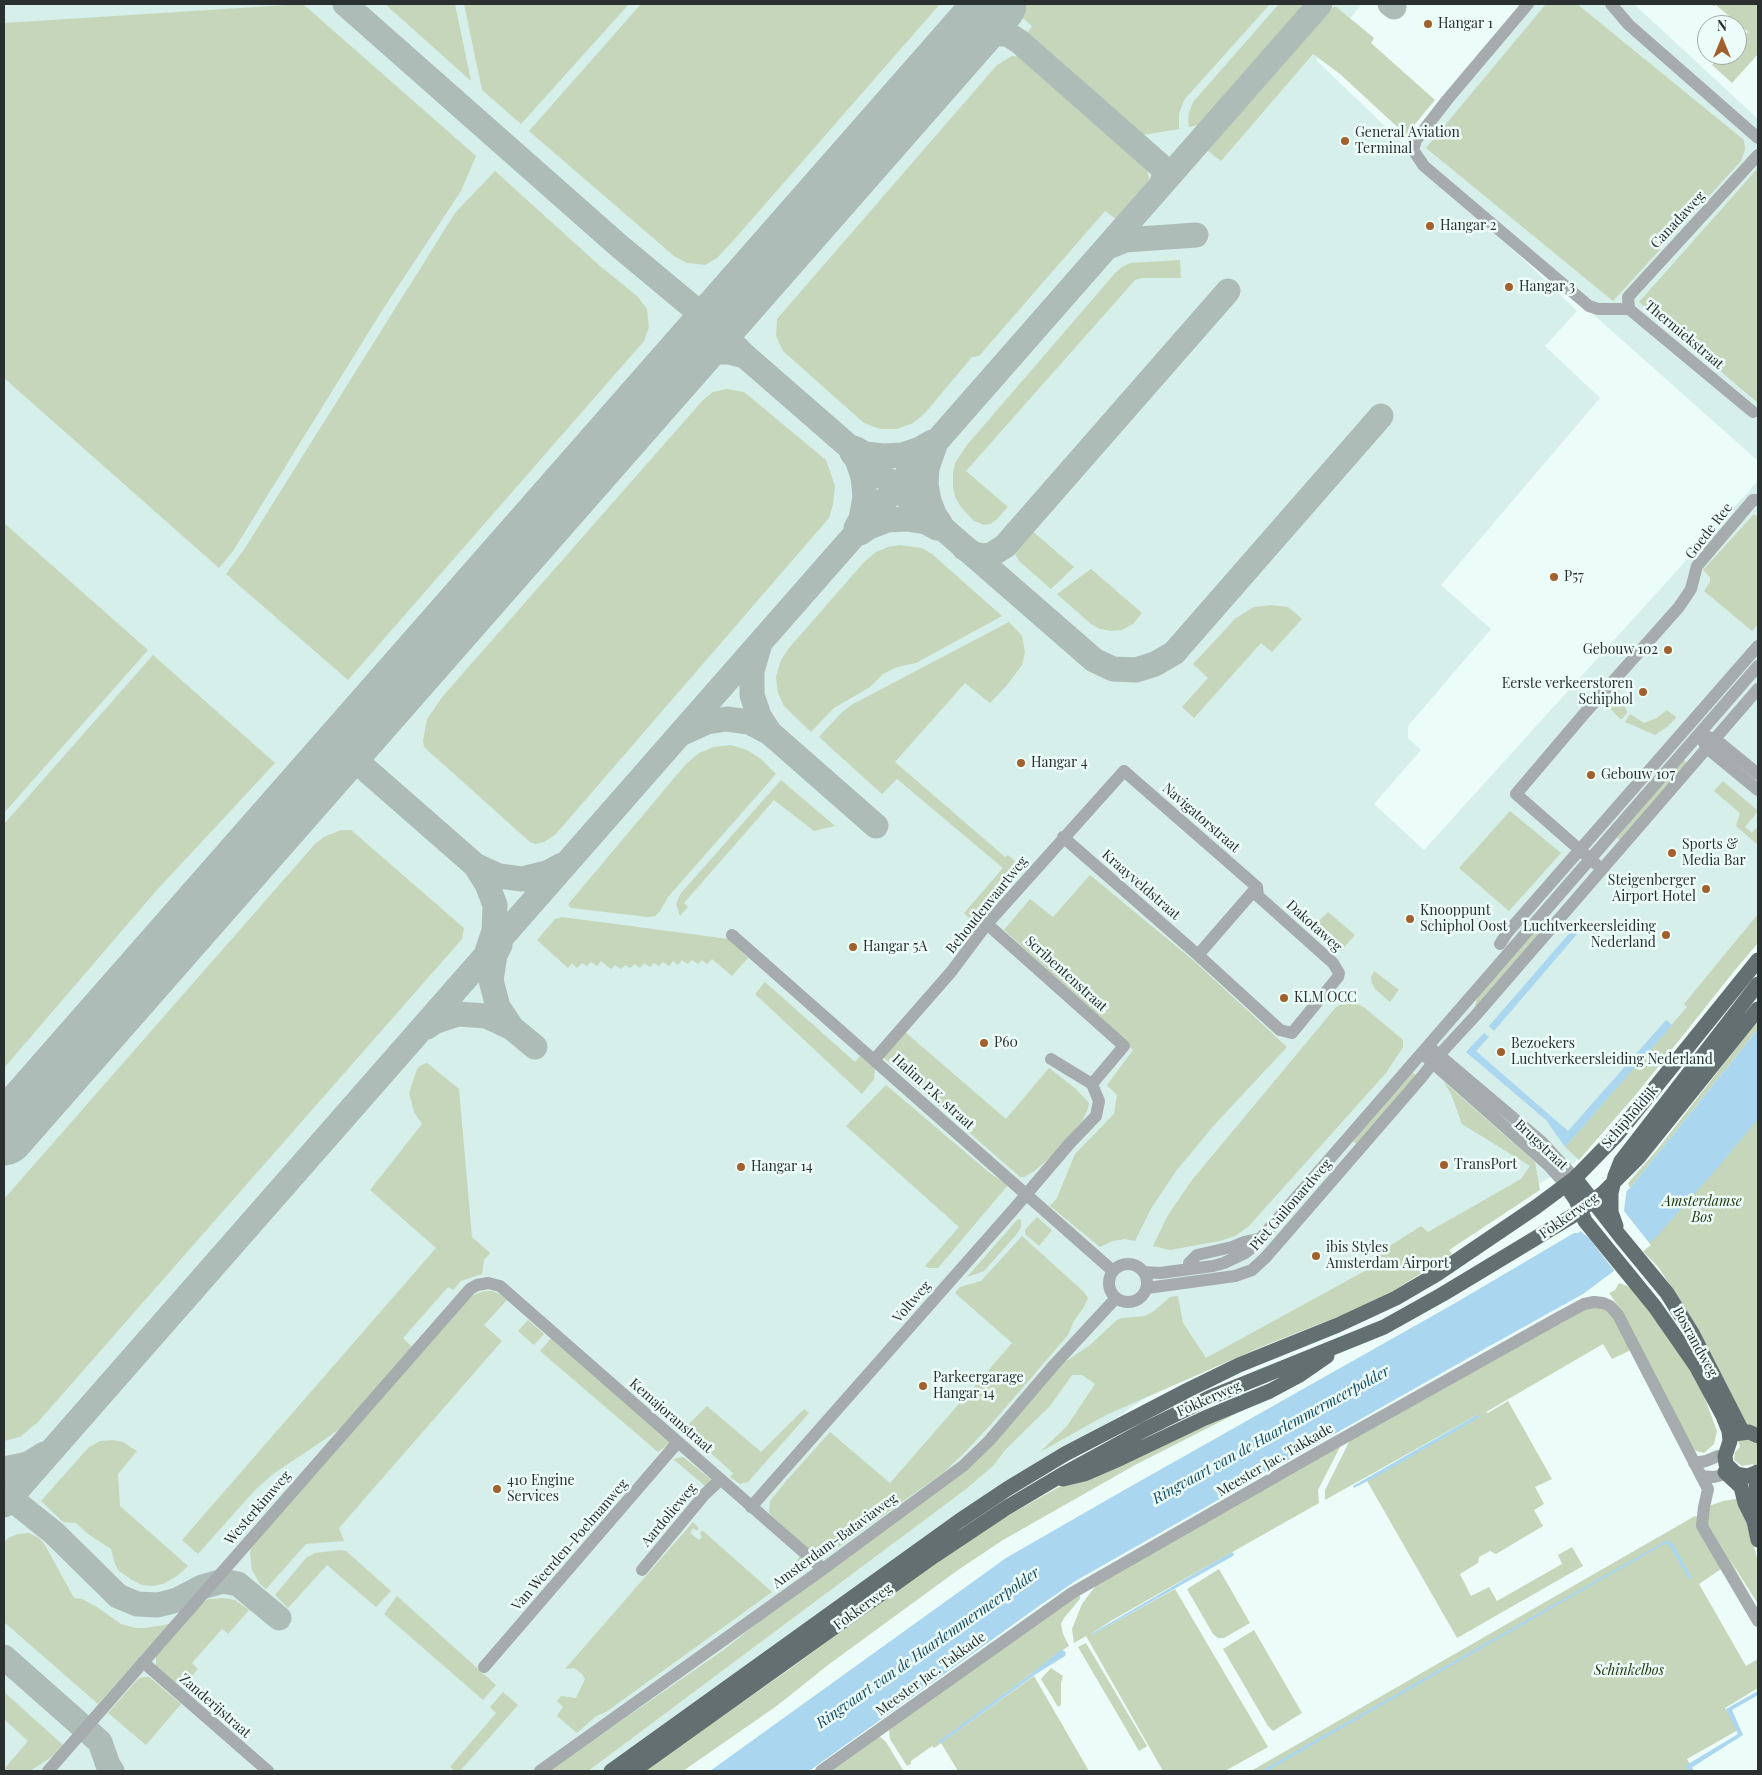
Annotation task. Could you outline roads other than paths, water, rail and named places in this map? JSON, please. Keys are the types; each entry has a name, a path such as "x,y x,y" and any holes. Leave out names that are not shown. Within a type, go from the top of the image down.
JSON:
{"main road":[{"name":"Schipholdijk","path":"1571,1185 1616,1136 1758,960"},
{"path":"1605,1205 1625,1154 1758,984"},
{"name":"Fokkerweg","path":"633,1771 934,1556 1047,1483 1092,1457 1176,1414 1275,1370 1384,1327 1563,1223 1603,1193 1638,1158 1758,1009"},
{"name":"Brugstraat","path":"1571,1185 1605,1205"},
{"name":"Brugstraat","path":"1571,1185 1583,1219 1624,1270"},
{"path":"1560,1216 1568,1207 1571,1185"},
{"name":"Fokkerweg","path":"611,1771 958,1521 1007,1488 1125,1422 1239,1365 1360,1315 1402,1295 1571,1185"},
{"name":"Bosrandweg","path":"1605,1205 1613,1218 1620,1236 1667,1292 1692,1333 1732,1436"},
{"path":"1047,1483 1084,1474 1286,1384 1379,1323 1560,1216 1572,1213 1583,1219"},
{"name":"Bosrandweg","path":"1624,1270 1685,1348 1732,1436"},
{"path":"1758,1436 1749,1432 1732,1436 1719,1447 1718,1456 1721,1466 1741,1488 1754,1521 1758,1540"},
{"path":"1731,1475 1725,1456 1732,1436"},
{"path":"1731,1475 1757,1473 1758,1500 1754,1521"}],"street":[{"name":"Thermiekstraat","path":"1528,4 1447,100 1416,140 1413,150 1424,166 1590,306 1598,309 1629,309 1752,412"},
{"path":"1611,4 1629,25 1758,138"},
{"name":"Canadaweg","path":"1629,309 1628,297 1758,155"},
{"name":"Goede Ree","path":"1580,849 1516,794 1679,608 1691,589 1697,566 1753,500 1758,500"},
{"path":"1500,944 1505,935 1758,646"},
{"name":"Piet Guilonardweg","path":"1144,1272 1160,1273 1185,1266 1213,1266 1245,1253 1262,1238 1758,666"},
{"name":"Piet Guilonardweg","path":"1147,1288 1228,1278 1244,1274 1252,1270 1266,1257 1758,689"},
{"path":"1699,734 1758,790"},
{"path":"1711,744 1758,774"},
{"name":"Behoudenvaartweg","path":"874,1060 951,972 987,924 1124,771"},
{"name":"Navigatorstraat","path":"1124,771 1257,887"},
{"name":"Kraayveldstraat","path":"1064,837 1198,955"},
{"path":"1580,849 1602,869"},
{"path":"1198,955 1257,887"},
{"name":"Dakotaweg","path":"1198,955 1280,1030 1292,1033 1338,978 1339,973 1333,963 1258,896 1257,887"},
{"path":"1554,903 1564,912"},
{"name":"Scribentenstraat","path":"987,924 1124,1046 1092,1084"},
{"name":"Halim P.K. straat","path":"732,935 1113,1271"},
{"path":"1465,1005 1476,1015"},
{"path":"1421,1078 1446,1068 1452,1042"},
{"name":"Brugstraat","path":"1426,1050 1571,1185"},
{"path":"1051,1059 1092,1084"},
{"name":"Voltweg","path":"751,1507 1070,1143 1096,1116 1099,1101 1092,1084"},
{"name":"Piet Guilonardweg","path":"1185,1266 1197,1255 1232,1248 1244,1242 1262,1238"},
{"path":"1133,1264 1144,1272 1147,1288 1144,1294 1136,1301 1122,1301 1111,1292 1109,1285 1110,1277 1119,1266 1133,1264"},
{"name":"Westerkimweg","path":"48,1771 470,1289 477,1285 488,1283 500,1286"},
{"name":"Kemajoranstraat","path":"500,1286 823,1569"},
{"name":"Amsterdam-Bataviaweg","path":"540,1771 823,1569 963,1466 989,1440 1116,1298"},
{"name":"Meester Jac. Takkade","path":"821,1771 1072,1593 1584,1304 1603,1303 1610,1306 1618,1315 1701,1476"},
{"name":"Van Weerden-Poelmanweg","path":"484,1666 678,1442"},
{"path":"1694,1463 1718,1456"},
{"path":"1701,1476 1731,1475"},
{"path":"1701,1476 1708,1489 1702,1526 1758,1621"},
{"name":"Aardolieweg","path":"642,1570 705,1494 720,1480"},
{"name":"Zanderijstraat","path":"143,1662 268,1771"}],"water":[{"path":"1573,929 1578,933 1494,1031 1489,1026"},
{"path":"1666,1020 1672,1025 1565,1147 1546,1120 1466,1052 1484,1033 1489,1037 1476,1051 1568,1131"},
{"name":"Ringvaart van de Haarlemmermeerpolder","path":"1758,1029 1758,1119 1658,1235 1642,1250 1583,1294 1077,1580 809,1771 710,1771 1006,1558 1457,1302 1574,1233 1578,1233 1630,1188"},
{"path":"1477,1415 1479,1416 1478,1418 1354,1488 1353,1486"},
{"path":"1667,1540 1673,1544 1692,1578 1689,1579 1669,1545 1664,1544 1267,1771 1261,1771"},
{"path":"1232,1552 1233,1556 1091,1634"},
{"path":"1062,1649 1066,1653 1065,1656 1036,1674 940,1744 938,1742 1031,1674"},
{"path":"1758,1691 1758,1695 1732,1710 1743,1735 1691,1768 1693,1771 1688,1771 1685,1766 1738,1734 1726,1709"}],"place":[{"name":"Hangar 1","path":"1428,24"},
{"name":"General Aviation Terminal","path":"1345,141"},
{"name":"Hangar 2","path":"1430,226"},
{"name":"Hangar 3","path":"1509,287"},
{"name":"P57","path":"1554,577"},
{"name":"Gebouw 102","path":"1668,650"},
{"name":"Eerste verkeerstoren Schiphol","path":"1643,692"},
{"name":"Hangar 4","path":"1021,763"},
{"name":"Gebouw 107","path":"1591,775"},
{"name":"Sports & Media Bar","path":"1672,853"},
{"name":"Steigenberger Airport Hotel","path":"1706,889"},
{"name":"Knooppunt Schiphol Oost","path":"1410,919"},
{"name":"Luchtverkeersleiding Nederland","path":"1666,935"},
{"name":"Hangar 5A","path":"853,947"},
{"name":"KLM OCC","path":"1284,998"},
{"name":"P60","path":"984,1043"},
{"name":"Bezoekers Luchtverkeersleiding Nederland","path":"1501,1052"},
{"name":"TransPort","path":"1444,1165"},
{"name":"Hangar 14","path":"741,1167"},
{"name":"ibis Styles Amsterdam Airport","path":"1316,1256"},
{"name":"Parkeergarage Hangar 14","path":"923,1386"},
{"name":"410 Engine Services","path":"497,1489"}],"park label":[{"name":"Amsterdamse Bos","path":"1702,1210"},
{"name":"Schinkelbos","path":"1629,1671"}]}
